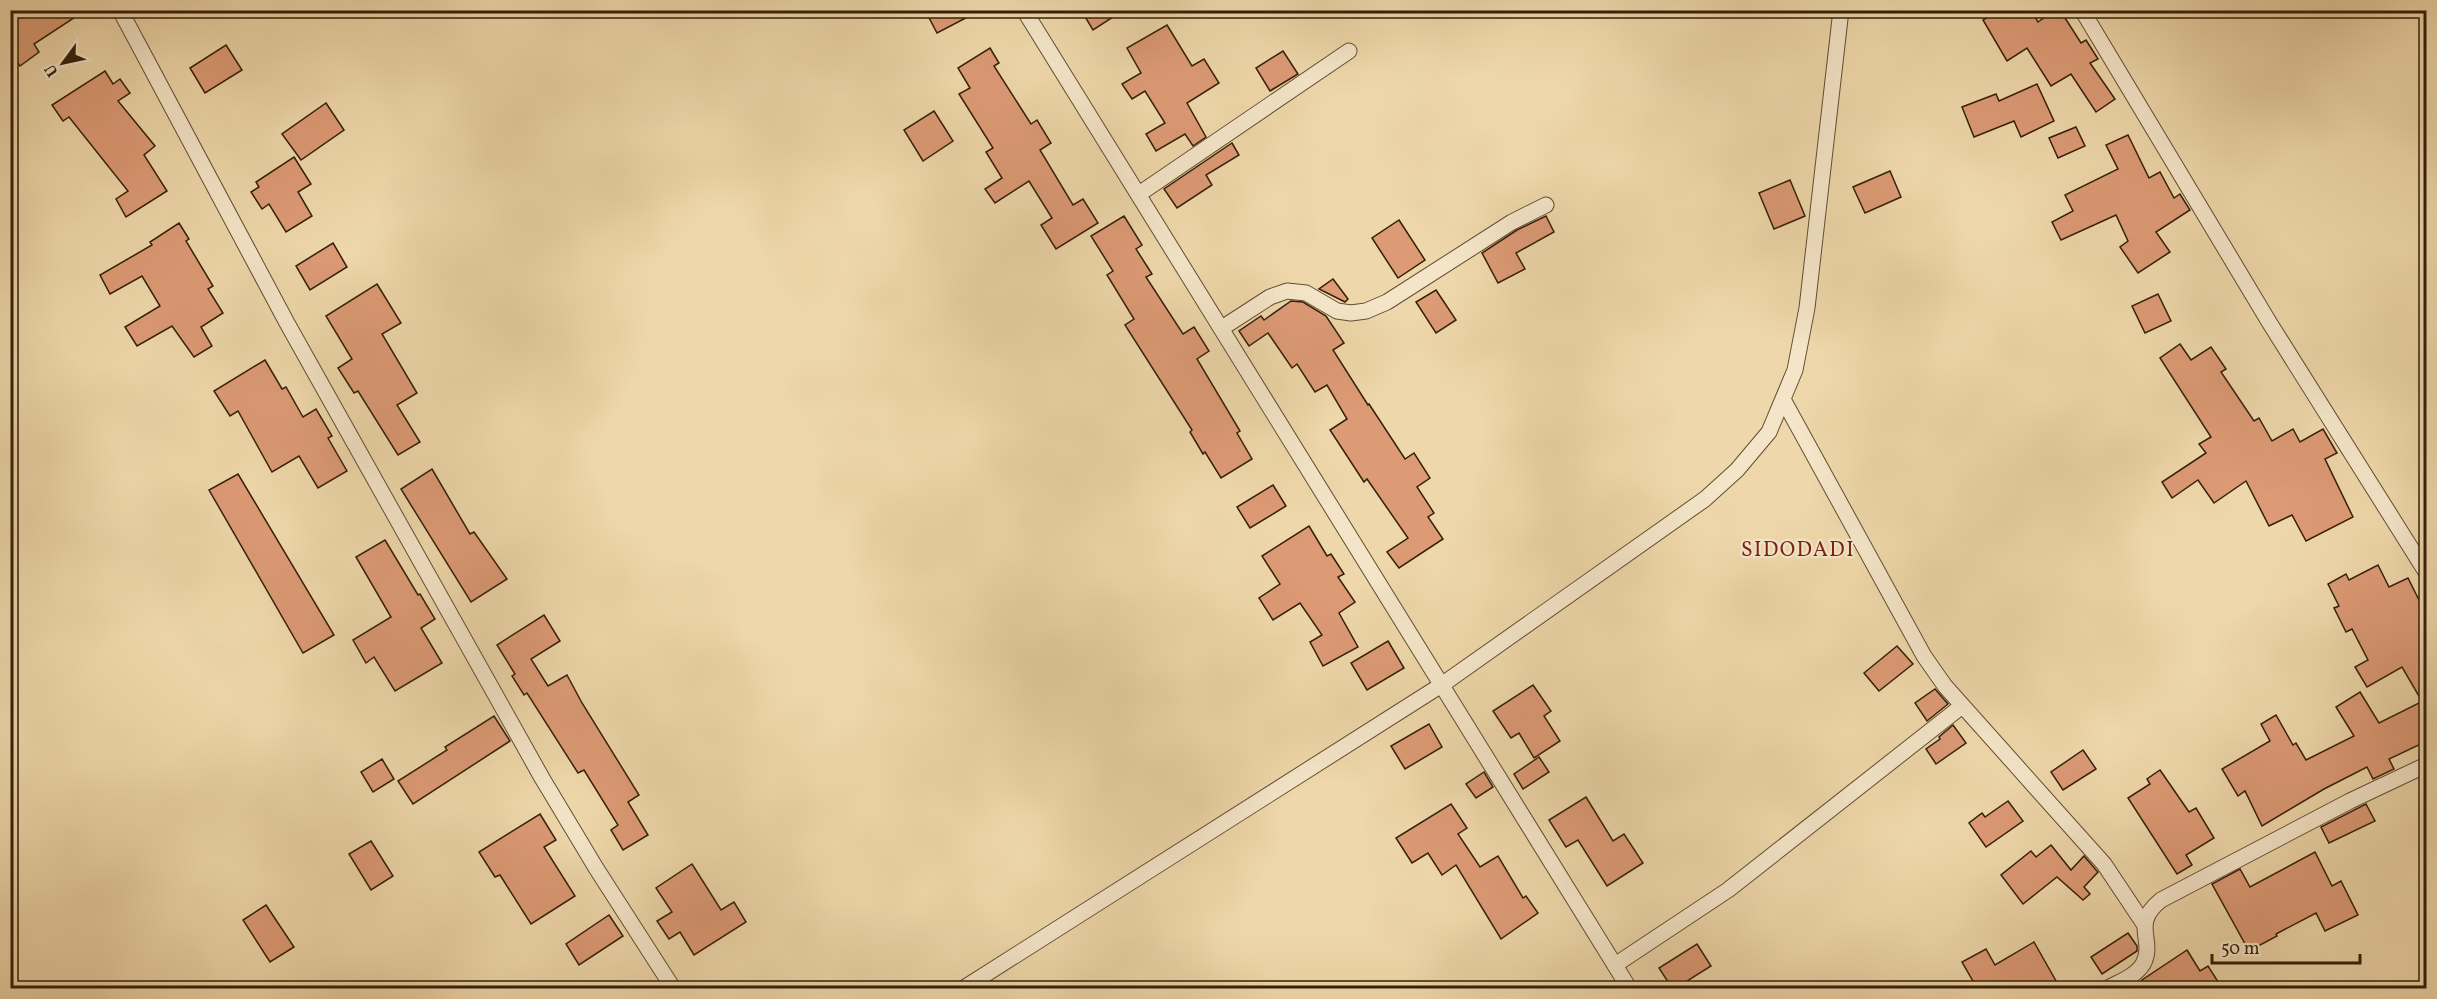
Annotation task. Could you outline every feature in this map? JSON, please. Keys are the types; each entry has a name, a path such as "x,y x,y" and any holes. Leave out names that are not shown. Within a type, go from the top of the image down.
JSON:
{"street":[{"path":"120,10 287,323 542,778 596,868 673,988"},
{"path":"1024,10 1629,988"},
{"path":"964,988 1443,684 1705,499 1737,470 1769,432 1796,370 1807,308 1841,10"},
{"path":"2082,10 2269,322 2427,572"},
{"path":"1139,194 1349,51"},
{"path":"1222,328 1270,297 1287,291 1306,293 1336,311 1351,313 1366,311 1387,302 1512,222 1546,205"},
{"path":"1784,400 1908,629 1945,686 2104,864 2144,924"},
{"path":"1615,965 1728,890 1962,706"},
{"path":"2108,988 2133,975 2143,964 2144,924 2150,910 2161,900 2350,801 2427,765"}],"building":[{"path":"27,10 86,10 34,44 39,52 20,66 10,52 10,21"},
{"path":"925,10 981,10 937,33"},
{"path":"1081,10 1124,10 1093,30"},
{"path":"2000,10 2031,10 2038,22 2055,10 2060,10 2081,43 2086,40 2098,59 2090,63 2115,99 2096,112 2071,74 2051,86 2027,48 2007,61 1983,20"},
{"path":"1167,25 1192,66 1204,59 1219,83 1187,103 1206,137 1193,146 1185,134 1156,151 1146,134 1165,123 1145,91 1132,99 1122,84 1141,73 1127,48"},
{"path":"226,45 242,70 205,93 190,68"},
{"path":"990,48 999,63 994,66 1031,124 1037,120 1051,143 1040,150 1073,205 1083,199 1098,223 1056,249 1041,225 1052,218 1029,181 995,203 985,189 1002,178 986,152 993,148 959,94 970,88 958,68"},
{"path":"1283,51 1298,74 1270,91 1256,68"},
{"path":"105,71 113,84 120,79 130,93 118,101 155,146 144,155 167,191 126,217 116,199 128,191 69,117 63,121 52,105"},
{"path":"2037,84 2054,121 2021,137 2014,121 1974,137 1962,107 1996,94 1999,101"},
{"path":"326,103 344,130 301,160 282,134"},
{"path":"934,111 953,141 923,161 904,130"},
{"path":"2076,127 2085,146 2058,158 2049,138"},
{"path":"2128,135 2149,178 2160,172 2174,198 2180,194 2190,210 2156,232 2170,252 2138,273 2120,247 2128,241 2116,215 2061,240 2052,222 2073,211 2065,195 2118,169 2106,145"},
{"path":"1232,143 1239,155 1206,175 1212,185 1177,208 1164,189"},
{"path":"294,157 311,184 298,192 312,216 286,232 269,204 262,209 251,192 259,187 256,182"},
{"path":"1890,171 1901,197 1865,213 1853,187"},
{"path":"1790,180 1805,216 1774,229 1759,193"},
{"path":"1124,216 1142,245 1136,249 1152,274 1146,277 1183,334 1194,327 1209,351 1197,359 1240,431 1237,433 1252,459 1221,478 1205,452 1203,454 1190,432 1192,430 1125,325 1134,319 1107,275 1113,271 1091,236"},
{"path":"1546,216 1554,232 1516,253 1525,269 1498,283 1482,253 1517,230"},
{"path":"1399,220 1425,260 1398,278 1372,238"},
{"path":"179,223 189,239 186,241 213,286 208,289 223,313 201,327 212,346 194,357 172,326 137,346 125,327 160,306 142,276 110,294 100,275 152,245 150,242"},
{"path":"333,243 347,267 310,290 296,266"},
{"path":"1333,279 1348,299 1345,302 1319,289"},
{"path":"377,284 401,323 382,334 417,393 397,405 420,442 398,455 358,391 354,393 338,368 352,359 326,316"},
{"path":"1436,290 1456,320 1436,333 1416,302"},
{"path":"2158,294 2171,321 2145,333 2132,306"},
{"path":"1291,301 1303,302 1326,316 1344,343 1333,350 1368,405 1405,459 1414,453 1430,478 1417,487 1434,513 1428,517 1443,539 1399,568 1387,552 1408,538 1367,479 1364,482 1330,430 1347,419 1327,385 1315,392 1297,364 1292,368 1268,333 1249,346 1239,331 1261,316 1264,320"},
{"path":"2180,344 2191,360 2211,347 2226,369 2221,372 2254,421 2259,418 2272,441 2293,429 2300,442 2323,429 2337,453 2325,459 2353,517 2306,541 2292,515 2269,526 2246,481 2214,503 2198,480 2172,498 2162,482 2206,453 2199,444 2211,437 2160,358"},
{"path":"265,360 282,389 286,387 303,417 316,409 332,436 328,438 347,471 318,488 299,456 272,472 238,411 230,416 214,391"},
{"path":"432,469 470,534 474,532 507,579 471,602 401,489"},
{"path":"238,474 334,635 303,653 209,490"},
{"path":"1273,485 1286,506 1250,528 1237,507"},
{"path":"1309,526 1327,556 1331,554 1344,574 1338,577 1355,602 1339,613 1358,647 1323,666 1310,642 1322,635 1300,603 1273,620 1259,598 1280,584 1262,556"},
{"path":"385,540 435,619 421,628 442,663 395,691 374,657 366,663 353,640 391,617 356,557"},
{"path":"2378,565 2389,587 2408,578 2419,600 2427,596 2427,710 2402,667 2367,687 2355,667 2368,660 2352,629 2346,632 2334,608 2339,606 2328,584 2346,574 2349,580"},
{"path":"544,615 560,641 531,659 548,686 567,675 639,795 628,802 648,835 623,850 611,830 618,825 584,770 578,773 527,693 524,695 512,676 515,674 497,645"},
{"path":"1388,641 1404,668 1367,690 1351,663"},
{"path":"1897,646 1913,664 1879,691 1864,673"},
{"path":"1533,685 1551,711 1544,716 1560,741 1534,758 1519,733 1511,738 1493,711"},
{"path":"1935,689 1948,704 1927,721 1915,703"},
{"path":"2360,692 2379,723 2419,703 2427,718 2427,741 2389,759 2394,769 2373,779 2367,767 2324,789 2262,826 2245,791 2238,796 2222,769 2270,741 2261,724 2276,715 2293,745 2296,743 2306,760 2354,736 2336,707"},
{"path":"494,716 510,741 413,804 398,781 447,750 445,747"},
{"path":"1429,724 1442,747 1405,769 1391,746"},
{"path":"1953,725 1966,743 1936,764 1926,749 1940,739 1939,737"},
{"path":"2083,750 2096,769 2063,790 2051,772"},
{"path":"1539,757 1549,772 1523,789 1514,774"},
{"path":"382,759 394,779 373,792 361,772"},
{"path":"2160,770 2189,812 2196,808 2214,838 2186,855 2192,865 2177,874 2128,798 2150,784 2147,779"},
{"path":"1484,772 1493,787 1476,798 1466,784"},
{"path":"1586,797 1613,841 1624,834 1643,863 1607,886 1578,840 1566,847 1549,820"},
{"path":"2008,801 2023,821 1986,847 1969,823 1982,813 1985,817"},
{"path":"1451,804 1467,828 1458,834 1480,867 1498,856 1523,898 1526,896 1538,913 1501,939 1456,865 1442,875 1428,853 1412,863 1396,838"},
{"path":"2366,804 2375,821 2329,843 2321,827"},
{"path":"540,814 556,840 544,847 575,896 531,924 500,875 495,877 479,852"},
{"path":"371,841 393,876 371,890 349,854"},
{"path":"2051,845 2071,870 2084,856 2098,872 2084,887 2090,894 2083,900 2057,877 2023,904 2001,875 2031,851 2036,857"},
{"path":"2315,852 2332,886 2341,881 2358,915 2325,931 2316,913 2249,951 2212,884 2240,869 2250,887"},
{"path":"692,864 721,910 734,902 746,922 694,955 680,932 669,939 657,921 672,912 656,888"},
{"path":"266,905 294,947 270,962 243,920"},
{"path":"609,915 623,936 579,965 566,944"},
{"path":"2128,933 2137,946 2137,951 2102,974 2091,957"},
{"path":"2034,942 2060,988 1977,988 1962,962 1986,949 1995,965"},
{"path":"1697,944 1711,966 1676,988 1672,988 1659,968"},
{"path":"2187,950 2200,971 2208,966 2222,988 2147,988 2142,980"}],"district":[{"name":"SIDODADI","path":"1798,549"}]}
